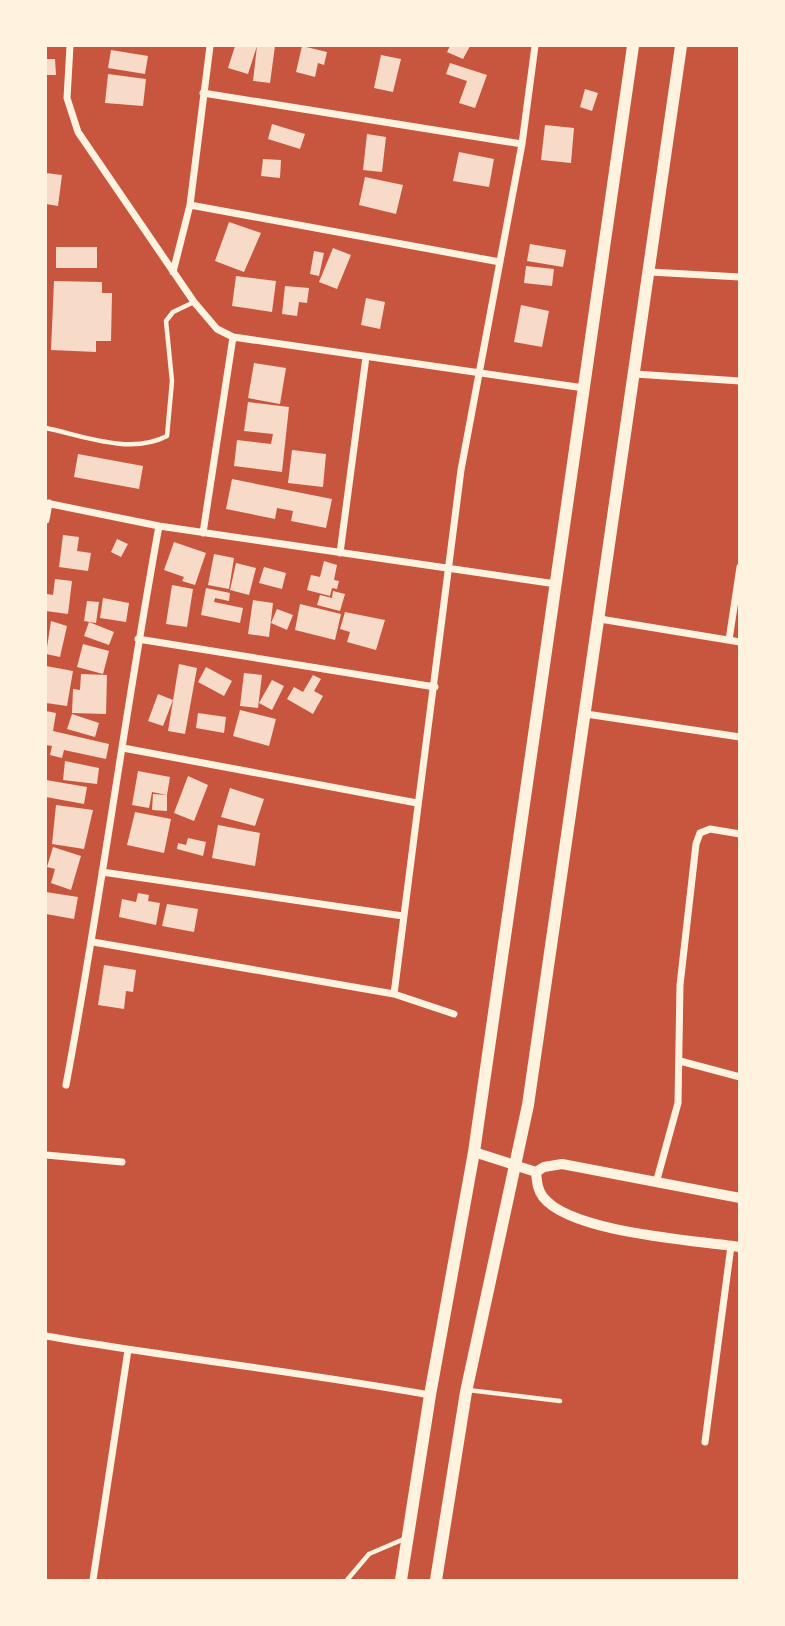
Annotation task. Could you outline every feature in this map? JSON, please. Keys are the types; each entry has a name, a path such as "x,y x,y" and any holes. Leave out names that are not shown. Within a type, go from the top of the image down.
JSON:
{"main road":[{"path":"401,1580 430,1395 474,1152 633,46"},
{"path":"436,1580 467,1390 528,1105 681,46"}],"street":[{"path":"70,46 67,97 78,132 173,273 217,329 233,337 584,387"},
{"path":"173,273 190,205 210,46"},
{"path":"394,994 461,470 522,144 535,46"},
{"path":"203,93 522,144"},
{"path":"190,205 500,262"},
{"path":"650,272 740,277"},
{"path":"203,533 233,337"},
{"path":"340,553 366,357"},
{"path":"635,374 740,381"},
{"path":"46,520 47,503 159,526 555,584"},
{"path":"66,1085 93,942 138,639 159,526"},
{"path":"729,640 740,567"},
{"path":"600,619 740,642"},
{"path":"138,639 435,687"},
{"path":"586,713 740,737"},
{"path":"123,748 417,803"},
{"path":"656,1184 678,1103 680,985 696,844 700,833 710,829 740,834"},
{"path":"102,872 403,916"},
{"path":"93,942 394,994 454,1014"},
{"path":"680,1061 740,1077"},
{"path":"474,1152 536,1172 544,1167 562,1164 740,1198"},
{"path":"46,1155 121,1162"},
{"path":"536,1172 537,1187 543,1198 573,1217 607,1228 735,1246 705,1442"},
{"path":"46,1336 128,1350 319,1375 430,1395"},
{"path":"93,1580 128,1350"}],"lane":[{"path":"46,428 129,444 156,442 167,436 172,382 166,321 173,312 194,302"},
{"path":"467,1390 560,1401"},
{"path":"347,1580 369,1553 408,1538"}],"building":[{"path":"235,46 257,46 248,74 228,68"},
{"path":"257,46 275,46 270,83 253,81"},
{"path":"302,46 327,52 324,65 318,63 315,77 296,72"},
{"path":"450,46 470,46 463,59 447,52"},
{"path":"111,50 148,56 145,74 108,68"},
{"path":"381,55 401,59 393,92 374,88"},
{"path":"46,59 55,59 56,75 46,75"},
{"path":"450,63 487,75 475,108 459,103 467,81 446,74"},
{"path":"108,74 146,79 143,106 105,103"},
{"path":"585,89 598,93 592,111 580,107"},
{"path":"272,124 305,134 300,149 268,139"},
{"path":"545,125 574,128 571,163 541,160"},
{"path":"367,134 386,137 382,172 363,170"},
{"path":"459,152 494,159 489,187 453,181"},
{"path":"263,159 281,160 280,178 261,176"},
{"path":"46,173 62,175 58,206 46,204"},
{"path":"365,177 403,185 396,214 359,205"},
{"path":"229,222 261,233 244,272 215,261"},
{"path":"530,244 566,250 563,267 527,261"},
{"path":"56,247 97,247 97,268 56,268"},
{"path":"333,248 351,255 337,289 319,282"},
{"path":"314,251 324,253 319,276 310,274"},
{"path":"526,266 554,269 552,286 524,283"},
{"path":"236,276 276,281 272,312 232,306"},
{"path":"54,281 102,282 102,293 112,293 111,341 96,341 96,352 51,350"},
{"path":"285,286 309,288 307,303 299,302 297,316 282,314"},
{"path":"366,298 385,302 380,329 361,325"},
{"path":"521,305 549,311 542,347 514,342"},
{"path":"254,363 286,368 280,404 248,398"},
{"path":"248,402 289,407 282,472 234,466 237,440 271,444 273,434 244,431"},
{"path":"292,450 326,454 323,487 288,483"},
{"path":"78,454 143,466 139,489 74,477"},
{"path":"232,479 332,499 326,528 291,521 293,511 277,508 275,519 226,509"},
{"path":"63,535 79,537 77,551 91,553 88,571 59,567"},
{"path":"117,539 128,544 121,557 111,552"},
{"path":"174,542 206,553 195,585 182,581 184,577 164,570"},
{"path":"214,554 234,558 229,589 208,585"},
{"path":"324,561 337,565 334,580 339,581 337,589 332,588 330,596 307,590 311,575 320,577"},
{"path":"236,563 256,568 249,595 230,590"},
{"path":"264,567 286,573 282,589 259,583"},
{"path":"55,579 72,581 68,614 46,611 47,594 53,595"},
{"path":"172,585 193,589 187,627 166,624"},
{"path":"206,588 230,593 229,601 215,598 214,602 243,608 240,623 201,615"},
{"path":"333,591 345,594 340,611 317,605 320,595 332,598"},
{"path":"103,598 129,603 126,622 100,618"},
{"path":"253,600 273,603 269,637 248,634"},
{"path":"87,601 99,602 96,623 84,621"},
{"path":"300,604 341,614 335,640 295,630"},
{"path":"277,609 293,615 287,630 271,623"},
{"path":"345,612 385,620 376,650 347,642 350,632 340,629"},
{"path":"51,621 67,626 60,657 46,654"},
{"path":"89,622 114,632 109,645 84,636"},
{"path":"83,644 109,651 103,674 77,667"},
{"path":"179,664 197,668 185,734 168,731"},
{"path":"46,666 73,671 67,706 46,703"},
{"path":"206,667 232,681 224,696 198,682"},
{"path":"244,673 262,675 258,708 240,706"},
{"path":"81,674 107,675 106,714 72,713 73,689 80,690"},
{"path":"313,675 321,679 314,691 323,696 313,714 287,699 294,687 303,692"},
{"path":"272,680 284,686 272,710 259,703"},
{"path":"158,694 173,700 163,726 148,721"},
{"path":"240,710 276,719 269,746 233,736"},
{"path":"46,711 56,713 53,731 109,744 106,759 64,750 62,758 50,755 52,746 46,745"},
{"path":"198,713 226,717 224,733 196,728"},
{"path":"72,714 99,723 95,737 67,729"},
{"path":"65,761 99,768 97,784 63,780"},
{"path":"138,771 170,777 167,795 152,792 149,808 132,805"},
{"path":"188,776 208,785 194,821 174,813"},
{"path":"46,780 87,787 84,804 46,797"},
{"path":"230,788 264,799 255,826 221,817"},
{"path":"153,794 167,795 167,811 152,810"},
{"path":"56,805 93,810 84,849 52,844"},
{"path":"135,812 171,819 164,853 127,845"},
{"path":"218,825 260,833 255,866 212,858"},
{"path":"188,838 206,842 203,856 177,849 178,843 186,845"},
{"path":"53,847 81,856 71,890 51,883 55,869 47,867"},
{"path":"46,892 78,897 74,919 46,914"},
{"path":"138,893 149,895 148,901 160,903 156,925 119,917 122,899 136,902"},
{"path":"167,904 198,909 194,932 162,926"},
{"path":"104,965 136,970 133,992 126,991 124,1009 98,1005"}]}
